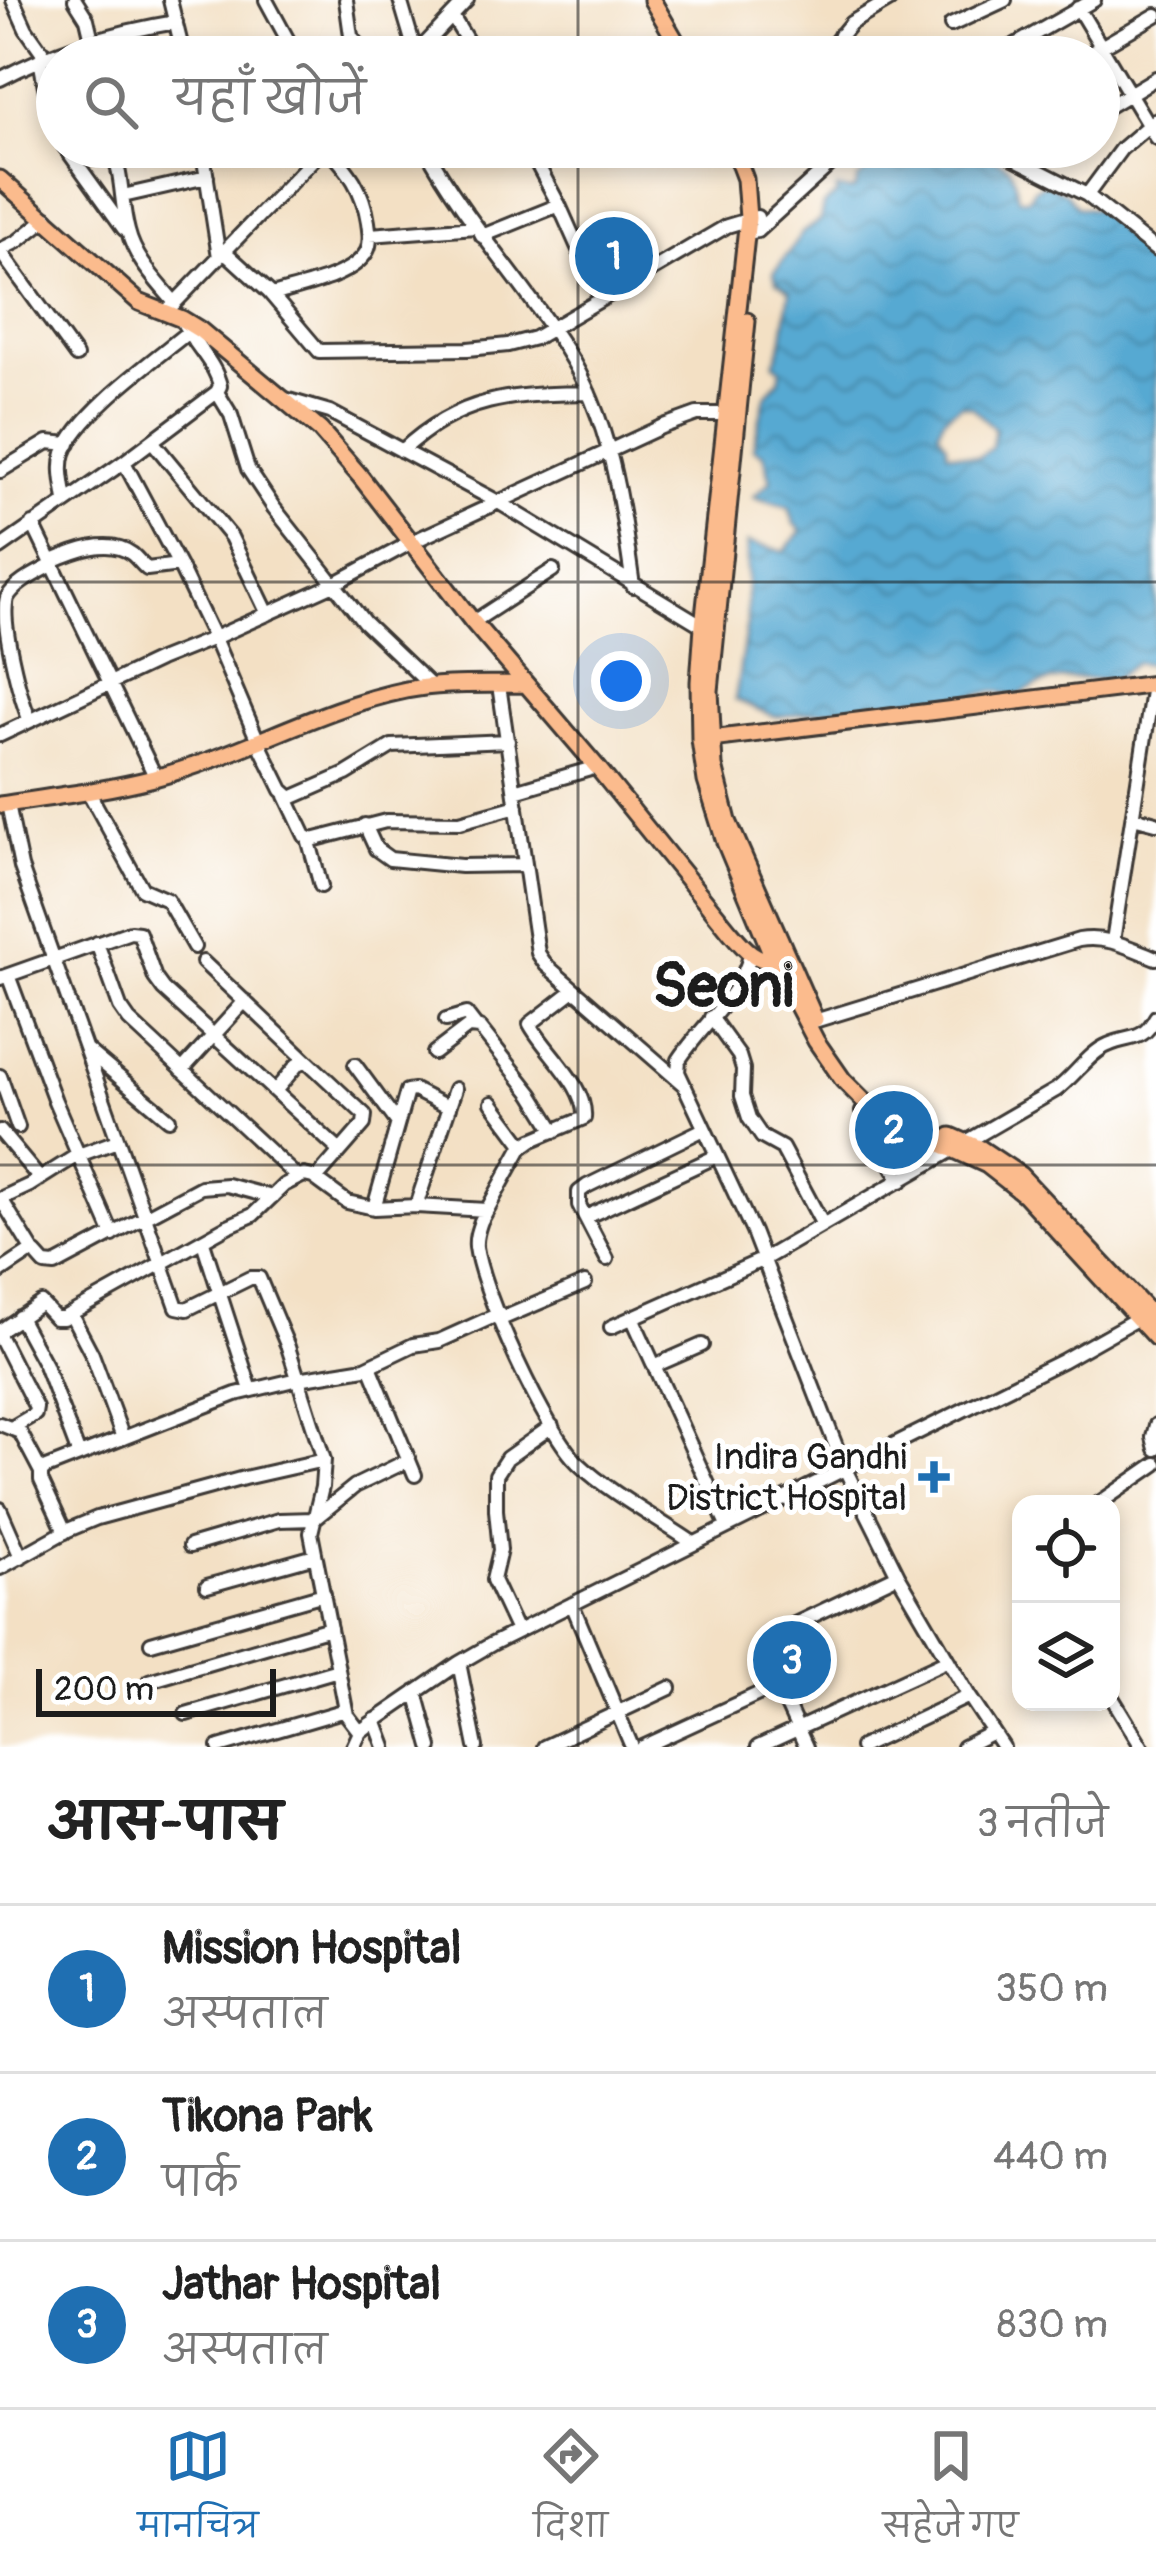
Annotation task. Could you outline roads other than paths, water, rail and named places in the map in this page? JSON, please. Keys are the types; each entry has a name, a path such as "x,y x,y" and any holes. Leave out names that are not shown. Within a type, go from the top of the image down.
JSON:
{"main road":[{"path":"652,0 673,36"},
{"path":"664,0 684,36"},
{"path":"741,168 752,224"},
{"path":"749,168 755,185 752,224 702,762 716,817 811,1022 841,1064 872,1098 1002,1161 1021,1175 1150,1315 1156,1338"},
{"path":"0,179 126,292 149,308 200,330 320,430 750,955 781,961"},
{"path":"705,740 699,682 703,626 733,415"},
{"path":"4,804 156,778 359,703 430,685 525,684"},
{"path":"705,740 1154,685"}],"street":[{"path":"13,0 36,46"},
{"path":"75,0 91,36"},
{"path":"266,0 286,36"},
{"path":"346,0 351,36"},
{"path":"400,0 409,36"},
{"path":"433,36 467,0"},
{"path":"840,35 862,15 890,0"},
{"path":"951,25 1005,0"},
{"path":"1027,36 1072,7 1094,0"},
{"path":"174,1 179,36"},
{"path":"1072,7 1094,36"},
{"path":"1120,36 1156,15"},
{"path":"452,16 464,36"},
{"path":"111,36 176,22"},
{"path":"0,79 36,60"},
{"path":"1120,77 1152,121 1156,138"},
{"path":"1120,99 1156,78"},
{"path":"1120,153 1152,121"},
{"path":"2,544 124,462 220,386 218,374 80,168"},
{"path":"118,168 128,234"},
{"path":"206,168 221,254 272,295 314,346 329,352 508,345 552,331 727,226 752,224 822,168"},
{"path":"66,501 62,466 69,444 177,317 221,254 305,168"},
{"path":"272,295 350,268 368,250 370,235 359,187 347,168"},
{"path":"438,168 566,350 589,392 610,452 633,586"},
{"path":"539,168 601,299"},
{"path":"1034,168 1087,195 1156,250"},
{"path":"1087,195 1107,168"},
{"path":"123,196 207,177"},
{"path":"370,235 479,232 559,205"},
{"path":"46,218 0,251 76,356"},
{"path":"217,392 231,415 257,485 385,645 430,685"},
{"path":"402,451 431,425 484,402 522,394 589,392"},
{"path":"285,400 330,412 500,503 703,626"},
{"path":"0,735 334,584 412,542 661,427 697,414 733,415"},
{"path":"152,441 231,537 268,614"},
{"path":"0,471 48,442 69,444"},
{"path":"124,462 179,565 257,741 308,838 321,886"},
{"path":"33,524 156,778"},
{"path":"30,721 13,676 4,607 16,587 75,551 101,547 130,553 147,569 179,565"},
{"path":"473,622 553,570"},
{"path":"499,685 538,953 683,1084"},
{"path":"1113,941 1154,685"},
{"path":"286,796 307,792 392,746 508,741"},
{"path":"308,838 386,821 460,822 597,767"},
{"path":"89,793 142,889 167,900 194,947"},
{"path":"4,804 21,867 180,1310 250,1278 260,1278 324,1460 311,1533 346,1710 360,1732"},
{"path":"1133,817 1156,823"},
{"path":"365,825 376,849 390,859 461,866 524,865"},
{"path":"113,1235 4,977 130,932 139,933 159,984 340,1151"},
{"path":"811,1022 1093,937 1156,958"},
{"path":"97,944 124,1013 296,1176"},
{"path":"750,955 742,976 679,1060 678,1072 764,1258 844,1467 898,1575 1003,1747"},
{"path":"203,962 365,1115 364,1124 316,1179"},
{"path":"574,990 530,1024 578,1091 584,1118 524,1146 477,1232 479,1262 530,1387 578,1463 694,1543"},
{"path":"182,1070 245,1001"},
{"path":"446,1020 466,1014 485,1033 555,1131"},
{"path":"711,1017 739,1056 749,1118 762,1137 782,1148 823,1225"},
{"path":"611,1327 764,1258 823,1225 1056,1090 1102,1048 1144,1034 1156,1017"},
{"path":"434,1053 476,1027"},
{"path":"84,1047 169,1119"},
{"path":"275,1090 306,1060"},
{"path":"355,1065 397,1122"},
{"path":"1,1083 18,1126"},
{"path":"374,1208 405,1095 411,1089 449,1108"},
{"path":"416,1206 455,1089"},
{"path":"492,1103 524,1146"},
{"path":"862,1112 901,1180"},
{"path":"607,1259 578,1196 583,1188 704,1129"},
{"path":"0,1131 40,1179"},
{"path":"117,1141 79,1155 0,1199 45,1264 51,1266 210,1184 272,1197"},
{"path":"586,1217 717,1156"},
{"path":"4,1426 35,1414 37,1408 0,1334 19,1317 41,1303 55,1318 63,1318 254,1215 296,1176 309,1175 347,1202 374,1208 487,1210"},
{"path":"202,1242 251,1390"},
{"path":"0,1272 26,1253 34,1253"},
{"path":"41,1472 251,1390 370,1366 413,1345 439,1341 585,1283"},
{"path":"70,1314 92,1354 123,1438"},
{"path":"352,1747 360,1732 375,1720 459,1663 517,1631 1150,1315"},
{"path":"19,1317 45,1365 79,1455"},
{"path":"632,1317 727,1526"},
{"path":"654,1366 702,1345"},
{"path":"370,1366 415,1475"},
{"path":"1156,1425 1156,1449"},
{"path":"4,1426 20,1432 64,1532"},
{"path":"517,1631 494,1580 500,1543 496,1475 507,1458 552,1426"},
{"path":"0,1568 97,1518 324,1460"},
{"path":"190,1546 279,1520 314,1519 355,1486 409,1460"},
{"path":"1111,1495 1156,1464"},
{"path":"0,1509 21,1557"},
{"path":"207,1586 315,1556"},
{"path":"806,1747 763,1651 768,1637 898,1575"},
{"path":"151,1643 324,1594"},
{"path":"572,1604 632,1747"},
{"path":"149,1681 331,1628"},
{"path":"758,1747 948,1660"},
{"path":"459,1663 476,1747"},
{"path":"186,1714 338,1670"},
{"path":"643,1747 778,1684"},
{"path":"544,1747 670,1688"},
{"path":"416,1692 431,1747"},
{"path":"861,1747 969,1696"},
{"path":"219,1747 346,1710"},
{"path":"1120,1711 1142,1747"},
{"path":"375,1720 385,1747"},
{"path":"963,1747 993,1732"}],"water":[{"path":"870,168 1008,168 1018,198 1028,199 1046,183 1067,194 1077,207 1099,210 1156,262 1156,666 1135,663 1110,682 1050,681 1016,697 998,691 966,701 921,698 776,717 735,700 747,623 747,543 784,551 802,531 789,507 753,497 771,481 764,454 753,448 765,397 779,380 781,369 774,364 790,291 776,281 774,273 803,232 820,220 823,205 837,188 851,191","holes":["961,405 972,407 995,429 992,447 979,457 947,452 938,431 944,417"]}],"place":[{"name":"Mission Hospital","path":"614,256"},
{"name":"Tikona Park","path":"894,1130"},
{"name":"Indira Gandhi District Hospital","path":"934,1477"},
{"name":"Jathar Hospital","path":"792,1660"}],"district":[{"name":"Seoni","path":"723,985"}]}
